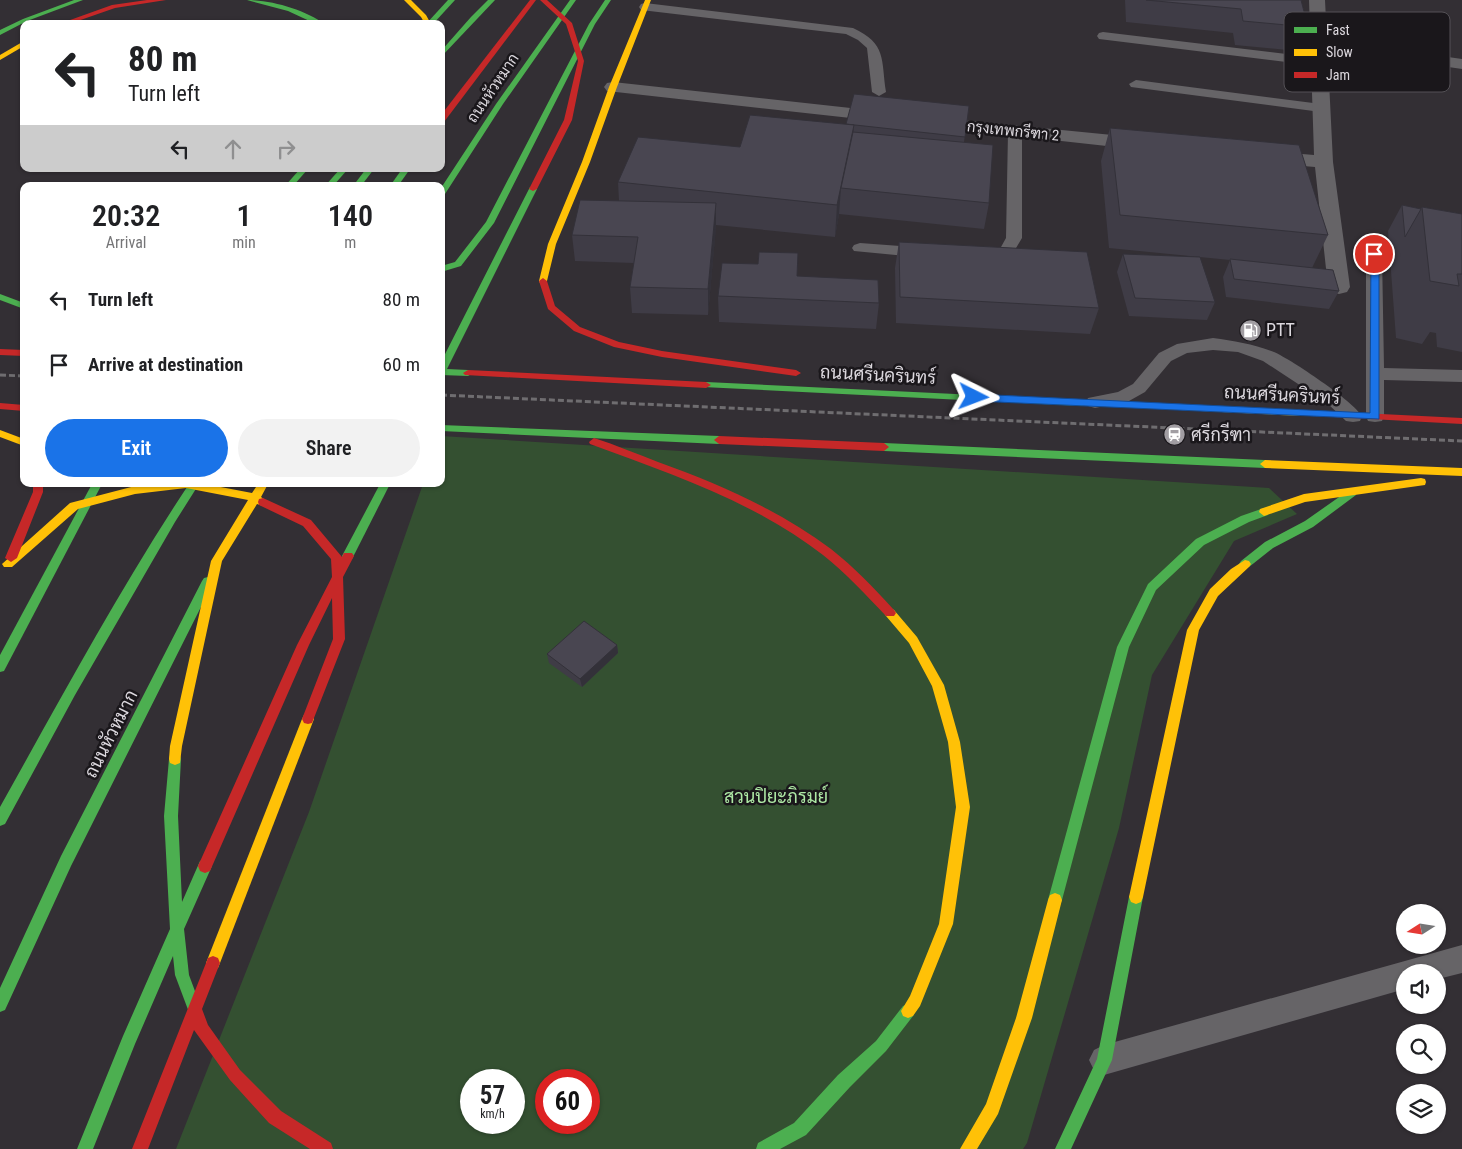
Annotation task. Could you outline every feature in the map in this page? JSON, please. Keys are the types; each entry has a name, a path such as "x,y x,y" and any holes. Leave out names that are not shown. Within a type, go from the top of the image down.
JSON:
{"main road":[{"path":"25,20 80,0"},
{"path":"74,20 114,6 163,0"},
{"path":"250,0 290,10 313,20"},
{"path":"407,0 426,20"},
{"path":"432,20 452,0"},
{"path":"445,50 473,18 492,0"},
{"name":"ถนนหัวหมาก","path":"445,115 533,0"},
{"path":"445,364 568,120 581,61 568,23 543,0"},
{"name":"ถนนหัวหมาก","path":"445,188 500,104 573,0"},
{"path":"445,268 458,264 490,223 592,24 608,0"},
{"path":"646,4 586,162 552,244 543,280 551,307 577,329 618,345 662,354 810,376"},
{"path":"0,33 20,23"},
{"path":"0,58 20,45"},
{"path":"293,182 302,172"},
{"path":"333,182 341,172"},
{"path":"360,182 368,172"},
{"path":"0,297 20,304"},
{"path":"8,312 20,314"},
{"path":"0,352 20,353"},
{"name":"ถนนศรีนครินทร์","path":"445,372 1462,421"},
{"path":"829,379 935,395"},
{"path":"0,406 20,408"},
{"path":"445,428 1462,472"},
{"path":"0,433 20,441"},
{"path":"569,433 686,475 758,508 820,545 870,588 913,640 938,685 954,742 963,807 946,924 915,1001 881,1046 844,1081 800,1129 764,1149"},
{"path":"968,1149 992,1108 1024,1018 1123,647 1152,587 1200,542 1245,519 1304,498 1462,476"},
{"path":"38,487 38,492 6,567 74,506 135,490 160,487"},
{"path":"0,667 95,487"},
{"path":"0,820 187,487"},
{"path":"171,519 192,487"},
{"path":"140,1149 339,639 337,558 308,523 250,496 202,487"},
{"name":"ถนนหัวหมาก","path":"0,1005 66,861 218,561 261,487"},
{"path":"85,1149 128,1041 299,654 382,487"},
{"path":"1063,1149 1104,1060 1151,820 1194,630 1206,600 1220,584 1269,545 1309,524 1352,492"},
{"path":"218,561 176,746 171,816 182,975 202,1030 235,1075 275,1117 325,1149"}],"street":[{"name":"กรุงเทพกรีฑา 2","path":"613,87 1015,132 1160,146"},
{"path":"1320,92 1324,162 1339,287"},
{"path":"1246,154 1324,162"}],"lane":[{"path":"646,4 849,31 862,37 873,47 880,92"},
{"path":"1103,36 1284,58"},
{"path":"1136,84 1321,108"},
{"path":"965,255 984,257 1007,250 1014,238 1015,132"},
{"path":"860,248 946,254"},
{"path":"1374,254 1375,416"},
{"path":"1088,404 1123,397 1139,388 1165,357 1183,348 1212,344 1240,347 1270,357 1334,399 1353,416"},
{"path":"1375,374 1462,376"},
{"path":"1443,964 1462,959"},
{"path":"1104,1060 1396,978"}],"green space":[{"name":"สวนปิยะภิรมย์","path":"445,436 1269,488 1297,514 1234,541 1152,675 1119,828 1027,1143 1023,1149 176,1149 309,812 422,487 445,487"}],"building":[{"path":"1146,0 1301,0 1304,12 1284,12 1284,25 1243,21 1241,9"},
{"path":"854,94 969,106 965,137 846,124"},
{"path":"750,115 854,125 837,205 618,182 638,137 740,147"},
{"path":"1110,128 1299,145 1328,235 1120,215"},
{"path":"853,132 993,145 989,203 841,188"},
{"path":"580,200 716,203 708,289 630,287 638,237 572,235"},
{"path":"1402,205 1421,209 1405,237"},
{"path":"1422,207 1462,214 1462,274 1457,274 1459,286 1430,281"},
{"path":"899,242 1087,252 1099,308 900,297"},
{"path":"759,252 798,253 797,276 878,280 879,303 718,296 722,263 758,264"},
{"path":"1123,254 1200,257 1215,302 1135,298"},
{"path":"1230,259 1333,270 1339,291 1234,279"},
{"path":"584,621 617,645 580,679 547,654"}],"railway":[{"path":"0,375 20,376"},
{"path":"445,395 1462,441"}],"traffic: fast":[{"path":"25,20 80,0"},
{"path":"250,0 290,10 313,20"},
{"path":"433,20 452,0"},
{"path":"445,50 473,18 492,0"},
{"path":"445,188 500,104 573,0"},
{"path":"445,268 458,264 490,223 592,24 608,0"},
{"path":"0,33 20,23"},
{"path":"293,182 301,172"},
{"path":"333,182 341,172"},
{"path":"360,182 368,172"},
{"path":"397,182 404,172"},
{"path":"445,364 533,189"},
{"path":"0,297 20,304"},
{"path":"445,372 468,373"},
{"path":"706,385 1082,403"},
{"path":"445,428 719,440"},
{"path":"884,447 1265,464"},
{"path":"0,667 95,487"},
{"path":"171,519 192,487"},
{"path":"348,556 383,487"},
{"path":"1245,564 1269,545 1309,524 1352,492"},
{"path":"1055,900 1123,647 1152,587 1200,542 1245,519 1264,512"},
{"path":"0,820 71,691 171,519"},
{"path":"0,1005 66,861 208,581"},
{"path":"175,759 171,816 175,906 182,975 195,1010"},
{"path":"85,1149 128,1041 205,866"},
{"path":"1063,1149 1104,1060 1136,897"},
{"path":"764,1149 800,1129 844,1081 881,1046 908,1011"}],"traffic: slow":[{"path":"407,0 426,20"},
{"path":"543,281 552,244 586,162 613,87 648,0"},
{"path":"0,58 20,46"},
{"path":"1082,403 1300,413"},
{"path":"0,433 20,441"},
{"path":"1265,464 1462,472"},
{"path":"1264,512 1304,498 1421,482"},
{"path":"8,564 74,506 135,490 160,487"},
{"path":"202,487 250,496 263,502"},
{"path":"175,759 176,746 217,561 261,487"},
{"path":"1136,897 1193,630 1214,592 1226,579 1245,564"},
{"path":"890,613 913,640 938,685 954,742 963,807 946,924 915,1001 908,1011"},
{"path":"213,963 308,719"},
{"path":"968,1149 992,1108 1024,1018 1055,900"}],"traffic: jam":[{"path":"74,20 114,6 163,0"},
{"path":"445,115 533,0"},
{"path":"533,189 568,120 581,61 569,23 543,0"},
{"path":"543,281 551,307 577,329 617,345 662,354 796,373"},
{"path":"0,352 20,353"},
{"path":"468,373 706,385"},
{"path":"0,406 20,408"},
{"path":"1300,413 1462,421"},
{"path":"719,440 884,447"},
{"path":"594,442 716,489 755,507 792,528 827,552 860,580 890,613"},
{"path":"11,558 38,492 38,487"},
{"path":"263,502 307,523 337,558 339,639 308,719"},
{"path":"205,866 303,645 348,556"},
{"path":"140,1149 213,963"},
{"path":"195,1010 202,1030 235,1075 275,1117 325,1149"}],"place":[{"name":"PTT","path":"1250,330"},
{"name":"ศรีกรีฑา","path":"1175,435"}],"route":[{"path":"974,397 1088,404 1375,416 1374,254"}]}
